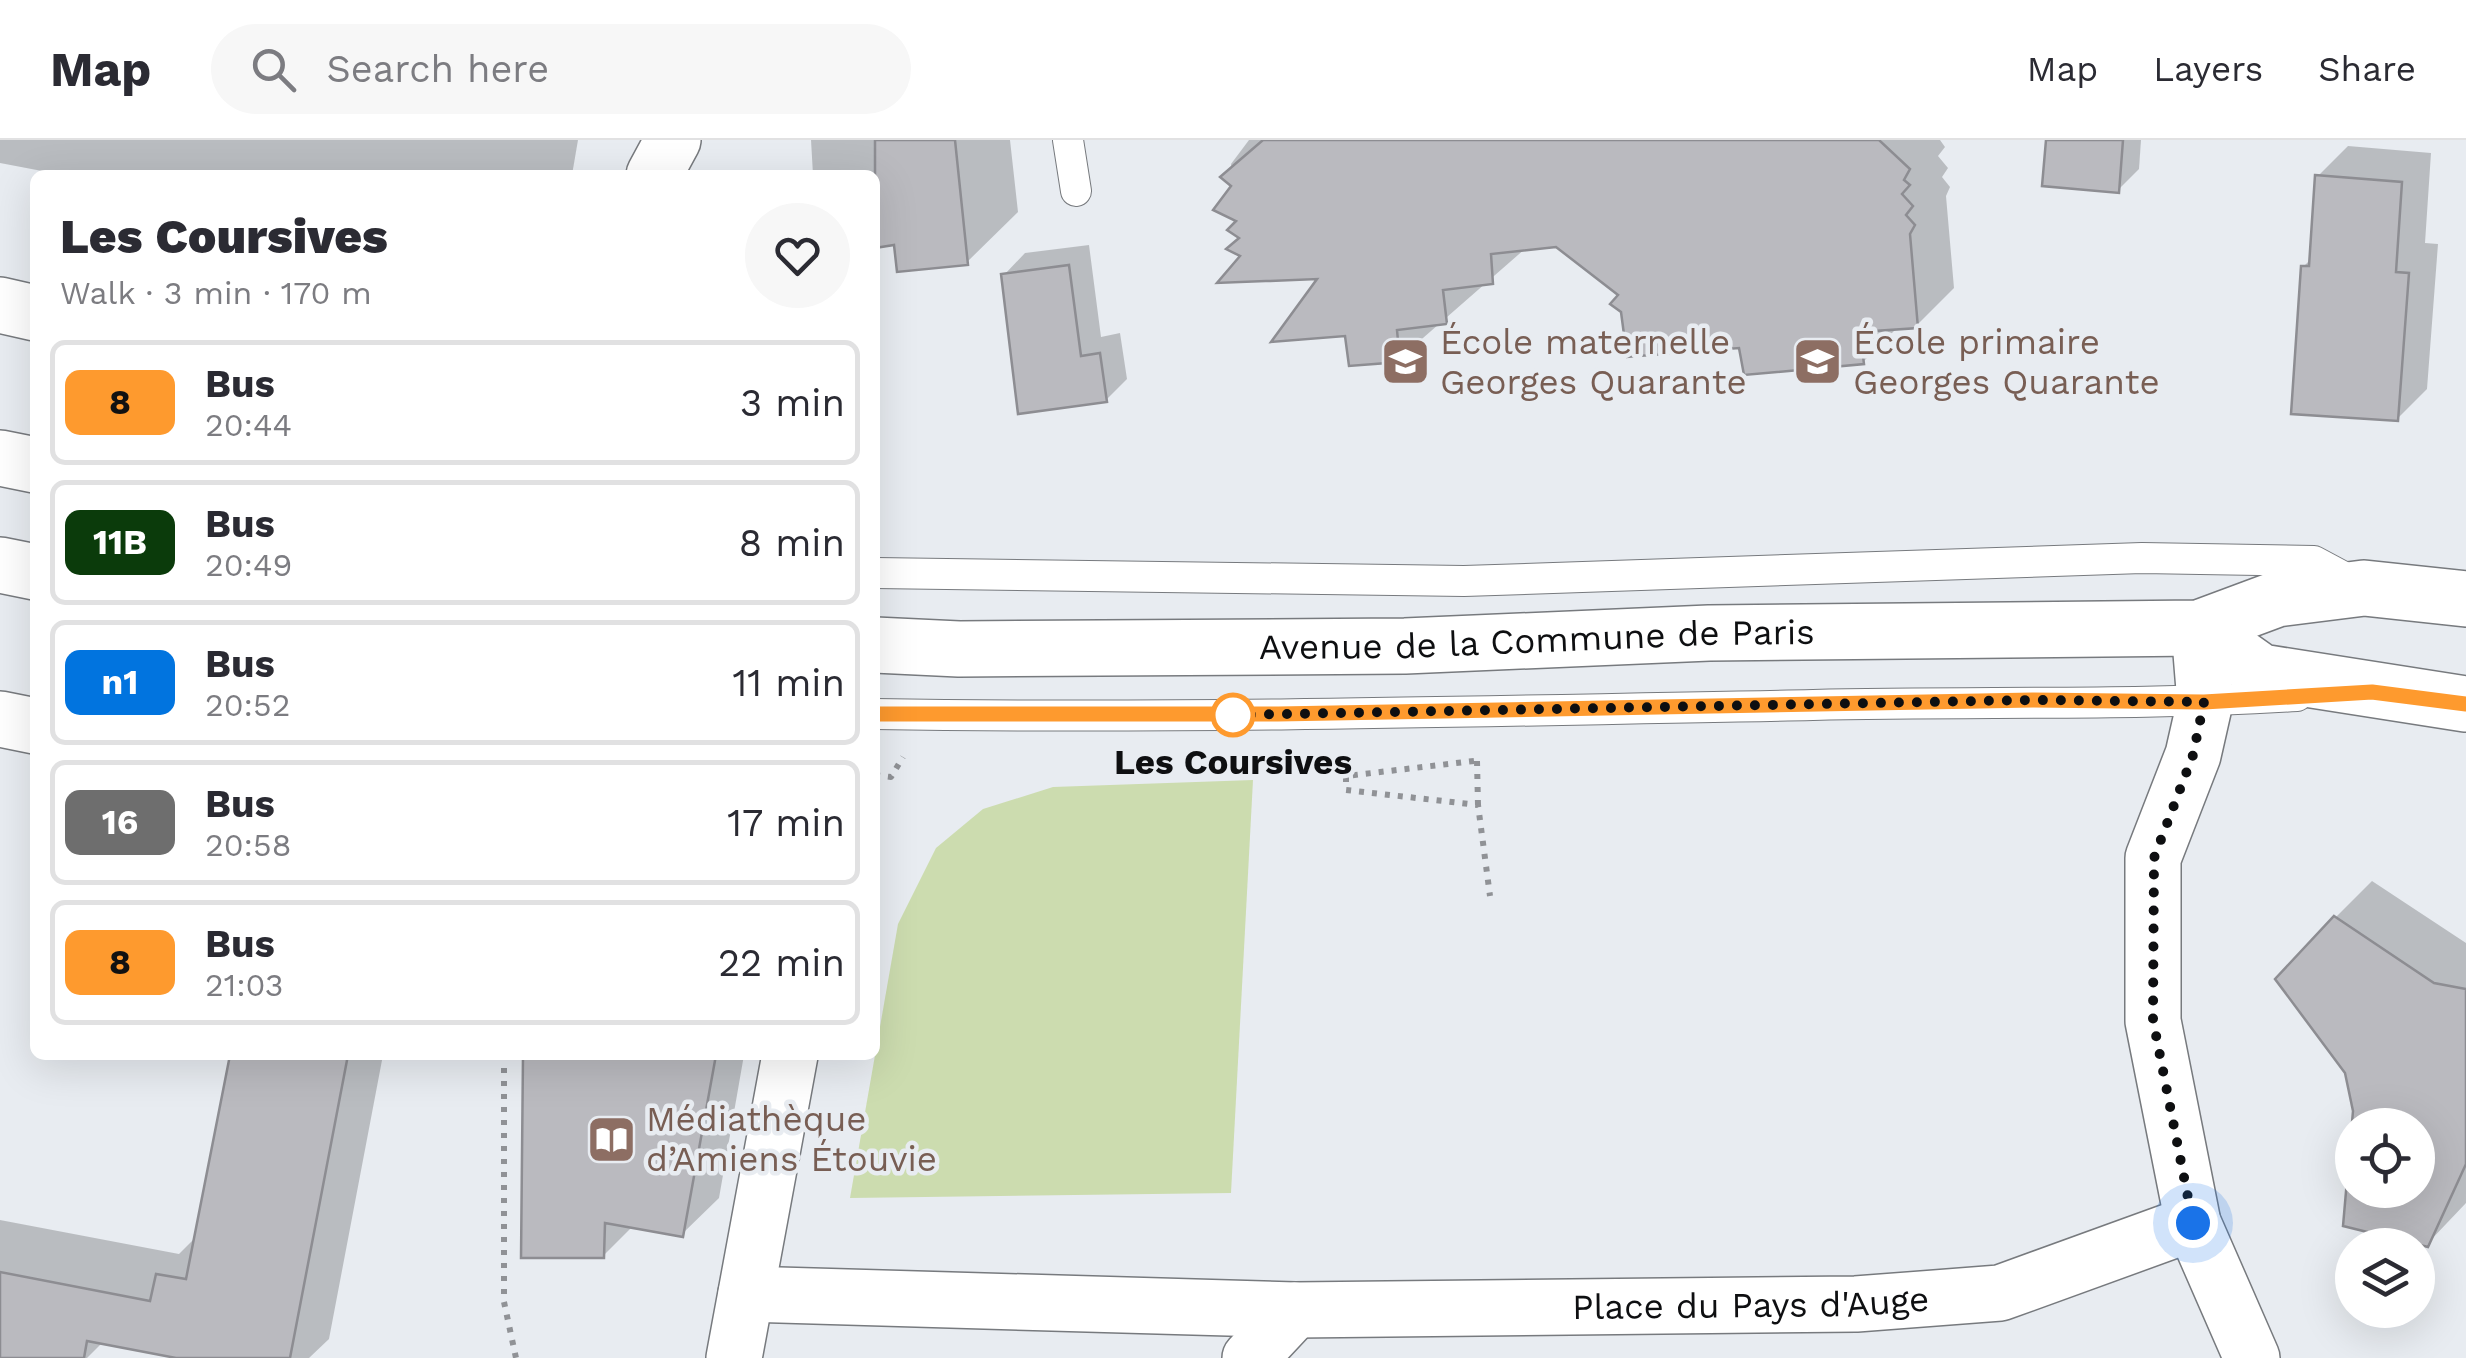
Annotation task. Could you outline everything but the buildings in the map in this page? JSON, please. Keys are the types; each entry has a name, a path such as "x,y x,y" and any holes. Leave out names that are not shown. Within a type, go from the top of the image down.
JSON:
{"street":[{"path":"657,170 672,140"},
{"path":"0,306 30,312"},
{"path":"0,458 30,463"},
{"path":"0,566 30,571"},
{"name":"Avenue de la Commune de Paris","path":"880,645 959,650 1405,646 1709,633 2199,628 2277,599 2364,588 2466,599"},
{"path":"2199,628 2262,672 2466,704"},
{"path":"2199,628 2204,702 2193,755 2154,858 2153,1020 2193,1223 2252,1358"},
{"path":"0,719 30,725"},
{"path":"734,1358 789,1060"},
{"name":"Place du Pays d'Auge","path":"746,1294 1295,1310 1777,1306 2000,1292 2193,1223"},
{"path":"1250,1358 1295,1310"}],"lane":[{"path":"1068,140 1076,191"},
{"path":"880,573 1464,582 2142,558 2314,561 2364,588"},
{"path":"880,714 1471,712 2014,700 2204,702 2372,692"}],"path":[{"path":"1471,712 1490,896"},
{"path":"1476,760 1346,776 1346,790 1478,805"},
{"path":"504,1060 504,1302 516,1358"}],"green space":[{"path":"1253,780 1231,1193 850,1198 874,1060 880,1060 880,1027 898,924 936,848 983,809 1053,787"}],"bus line":[{"name":"8","path":"880,714 1471,712 2033,700 2204,702 2372,692 2466,704"}],"place":[{"name":"École maternelle Georges Quarante","path":"1405,362"},
{"name":"École primaire Georges Quarante","path":"1818,362"},
{"name":"Les Coursives","path":"1233,715"},
{"name":"Médiathèque d’Amiens Étouvie","path":"611,1139"}],"route":[{"path":"1233,715 2033,700 2204,702 2193,755 2154,858 2153,1020 2193,1223"}]}
